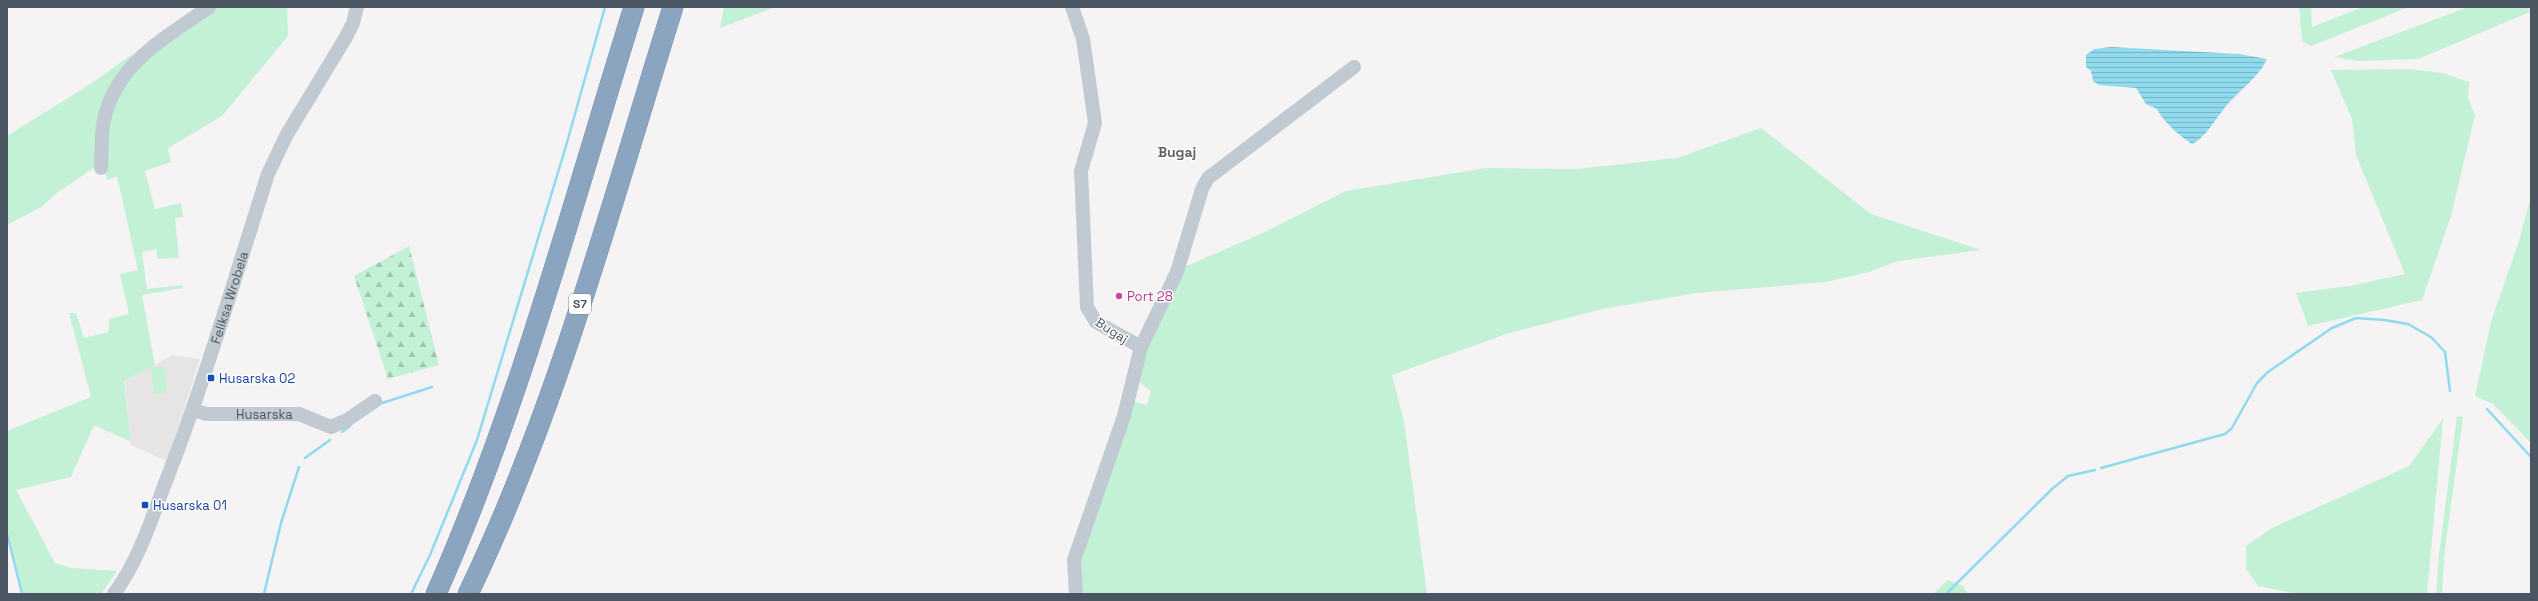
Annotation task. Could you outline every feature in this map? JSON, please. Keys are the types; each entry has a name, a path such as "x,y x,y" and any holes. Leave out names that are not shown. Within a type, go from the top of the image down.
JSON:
{"highway":[{"path":"436,594 485,477 535,325 634,7"},
{"name":"S7","path":"468,594 514,492 543,414 673,7"}],"street":[{"path":"101,168 106,114 119,83 129,67 143,54 209,7"},
{"name":"Feliksa Wrobela","path":"114,594 128,575 139,550 193,410 268,174 286,136 346,36 357,7"},
{"name":"Bugaj","path":"1072,7 1083,39 1095,123 1081,171 1088,307 1096,322 1141,347 1124,416 1074,560 1076,594"},
{"path":"1141,347 1177,272 1202,189 1208,178 1354,67"},
{"name":"Husarska","path":"193,410 207,414 299,414 331,427 347,420 375,401"}],"shaded area":[{"path":"173,355 200,359 167,461 131,445 125,381"}],"green space":[{"path":"213,7 287,7 288,36 222,116 168,148 171,162 145,171 155,209 181,203 183,217 175,218 179,258 158,259 156,249 142,252 147,289 182,285 182,288 142,295 155,365 124,381 131,442 94,425 71,477 16,490 55,563 71,568 117,571 101,594 23,594 7,528 7,431 91,397 69,313 76,313 84,338 109,332 109,319 129,314 120,274 138,270 117,176 107,180 105,171 111,106 130,70"},
{"path":"724,7 775,7 720,28"},
{"path":"2299,7 2311,7 2312,27 2363,7 2409,7 2311,46 2302,41"},
{"path":"2468,7 2529,7 2530,12 2418,59 2359,61 2334,57"},
{"path":"134,53 114,84 95,167 58,192 41,207 7,225 7,136 92,83"},
{"path":"2409,69 2442,73 2469,82 2468,98 2475,115 2451,216 2422,300 2308,326 2296,293 2350,286 2405,274 2356,155 2352,119 2331,70"},
{"path":"1761,128 1871,214 1981,250 1898,261 1869,272 1826,282 1696,293 1602,309 1506,334 1392,375 1404,421 1427,594 1080,594 1077,559 1133,401 1147,405 1151,391 1139,382 1146,350 1182,268 1265,232 1346,191 1486,168 1577,169 1677,158"},
{"path":"2531,196 2531,443 2493,404 2475,396 2491,322 2519,241"},
{"path":"409,246 439,365 388,379 354,276"},
{"path":"164,367 167,393 154,394 151,368"},
{"path":"2457,416 2463,417 2445,549 2442,594 2436,594 2439,555"},
{"path":"2443,419 2427,594 2296,594 2258,586 2246,569 2246,546 2272,528 2409,466"},
{"path":"1948,580 1963,586 1968,594 1933,594"}],"water":[{"path":"2111,47 2239,54 2267,59 2258,73 2228,104 2205,134 2192,144 2168,124 2157,109 2146,104 2136,88 2099,85 2093,81 2091,71 2086,67 2086,55 2094,49"}],"waterway":[{"path":"411,594 430,555 477,440 566,146 605,7"},
{"path":"2101,468 2225,434 2232,428 2257,383 2268,372 2332,328 2356,318 2384,320 2408,324 2431,337 2445,352 2450,391"},
{"path":"379,404 432,387"},
{"path":"2487,409 2531,457"},
{"path":"342,432 350,426"},
{"path":"305,458 330,440"},
{"path":"264,594 281,523 299,467"},
{"path":"1946,594 2052,489 2068,476 2095,470"},
{"path":"7,533 22,594"}],"place":[{"name":"Port 28","path":"1119,296"},
{"name":"Husarska 02","path":"211,378"},
{"name":"Husarska 01","path":"145,505"}],"district":[{"name":"Bugaj","path":"1177,152"}]}
